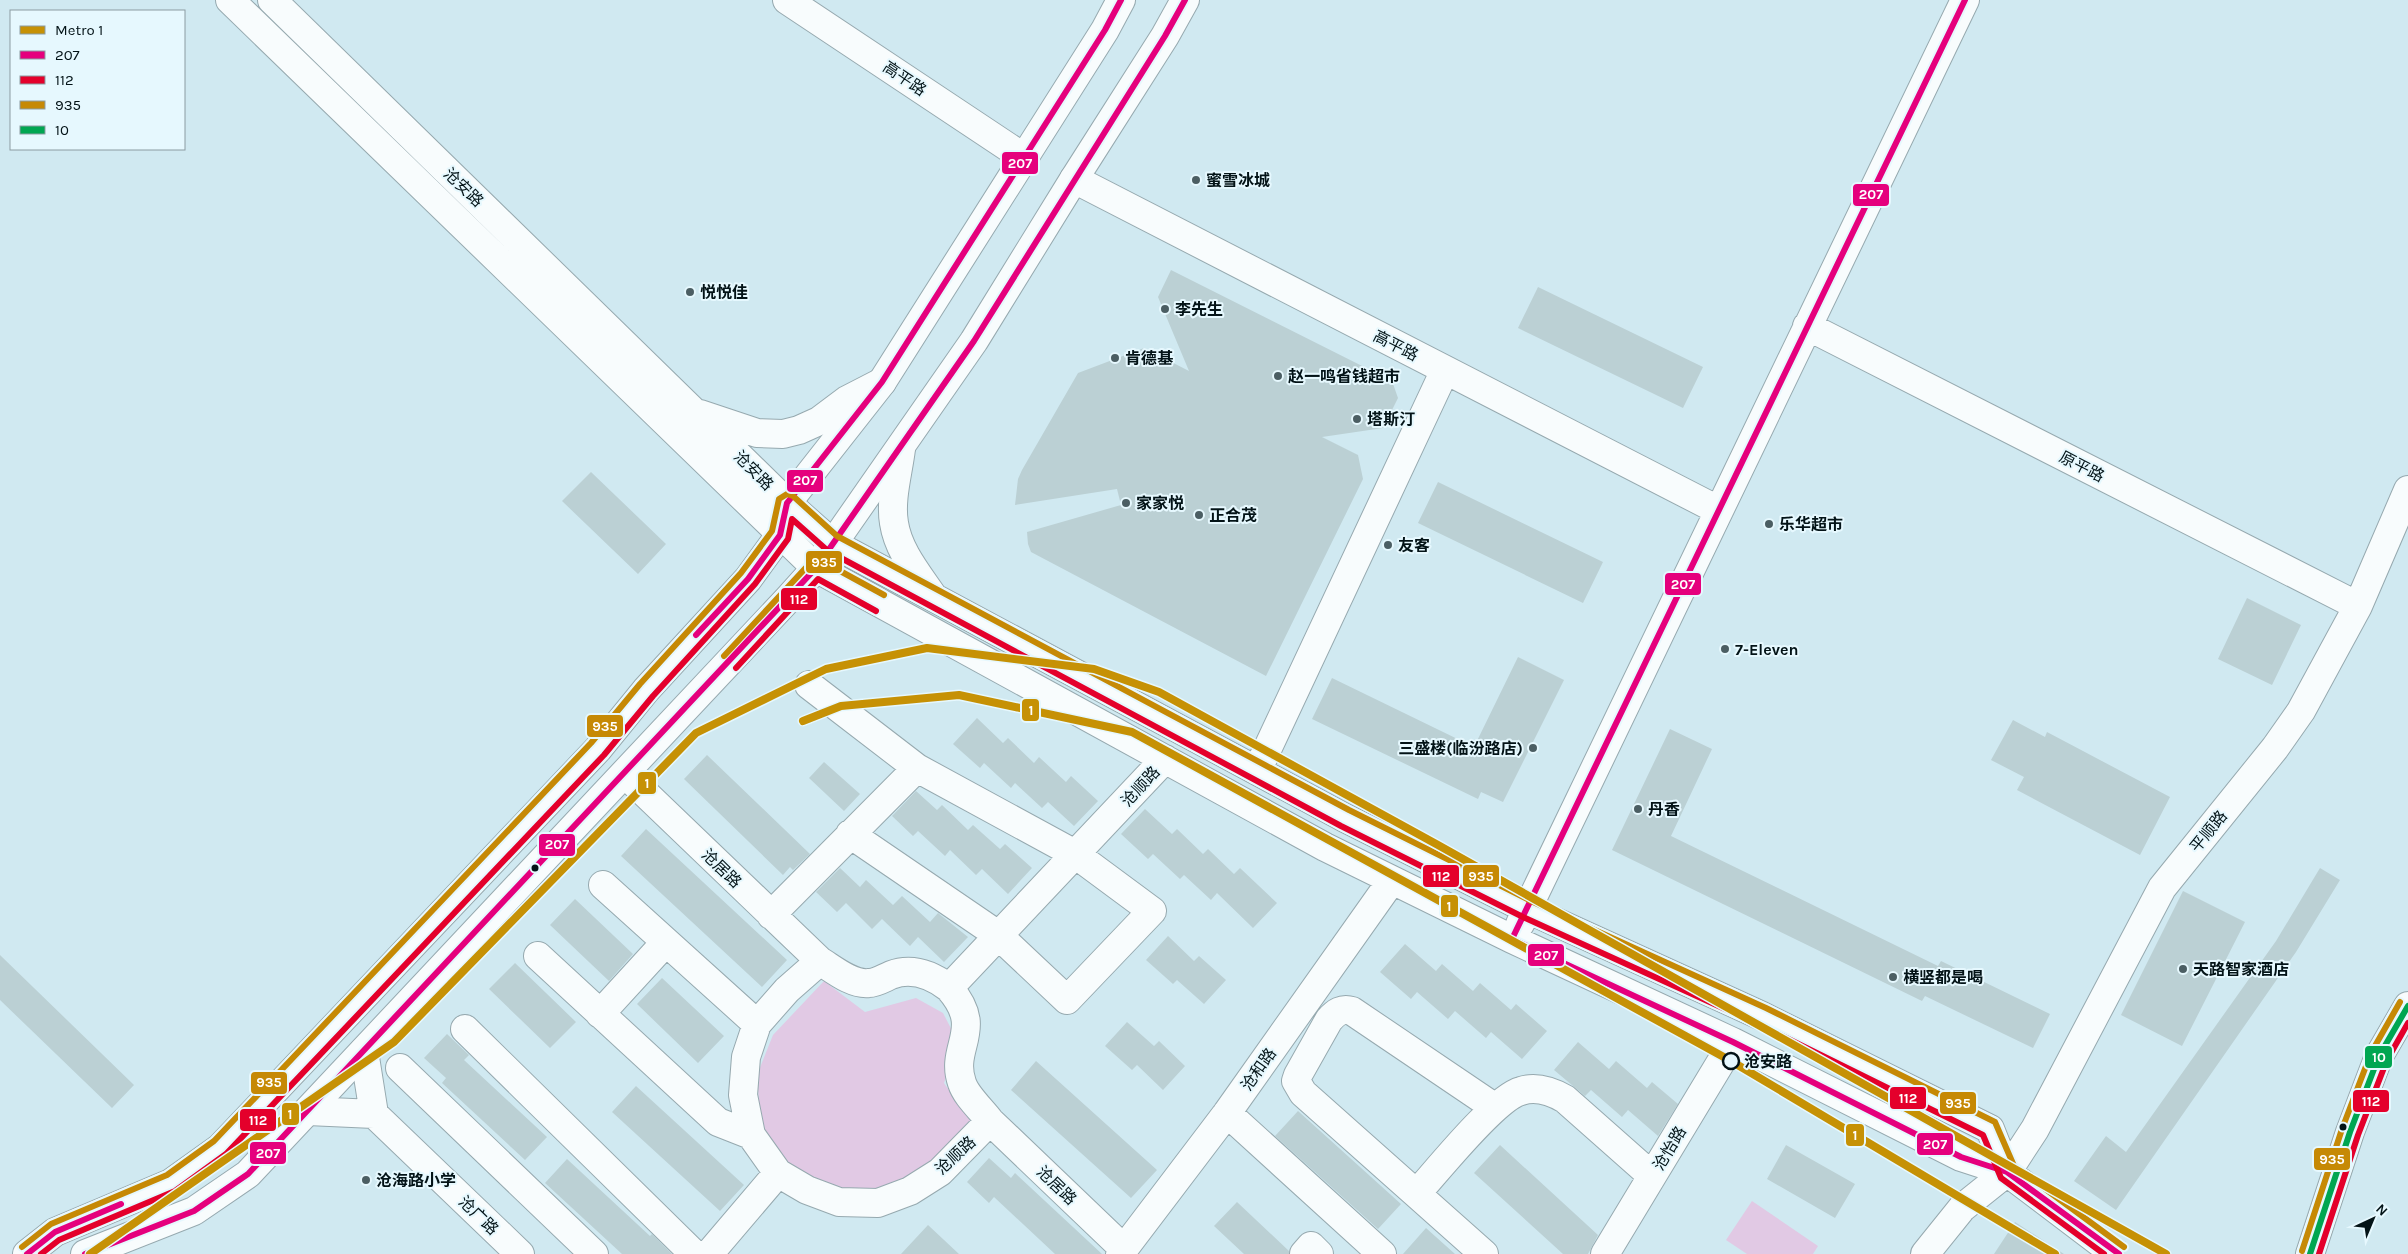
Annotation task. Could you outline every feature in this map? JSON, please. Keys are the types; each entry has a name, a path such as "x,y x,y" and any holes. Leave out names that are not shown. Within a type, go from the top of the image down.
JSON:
{"street":[{"path":"230,0 816,568 1325,847 1512,939 1733,1042 1962,1158 2007,1172 2102,1244"},
{"name":"沧安路","path":"272,0 787,503 832,543 1345,818 1527,909 1762,1016 1990,1128 2007,1172"},
{"name":"高平路","path":"788,0 1023,157"},
{"path":"27,1254 55,1232 171,1183 220,1148 598,749 646,690 748,579 780,535 787,503 882,382 1105,30 1121,0"},
{"path":"85,1254 168,1223 194,1211 248,1174 625,774 816,568 832,543 901,450 974,341 1165,36 1185,0"},
{"path":"1512,939 1965,0"},
{"name":"高平路","path":"1074,179 1718,510"},
{"name":"原平路","path":"1807,326 2358,606"},
{"path":"1257,771 1445,370"},
{"path":"695,412 757,433 783,434 799,430 819,421 847,400 882,382"},
{"path":"901,450 893,511 896,532 904,552 934,598"},
{"name":"平顺路","path":"1925,1254 1962,1208 2007,1172 2035,1129 2162,888 2275,748 2301,711 2358,606 2408,490"},
{"path":"810,685 917,768 1075,854 1152,911 1067,1000 998,935 850,834"},
{"name":"沧顺路","path":"949,988 1165,759"},
{"path":"771,915 917,768"},
{"name":"沧居路","path":"625,774 820,961"},
{"name":"沧和路","path":"1122,1251 1227,1113 1392,880"},
{"path":"603,885 665,943 757,1024"},
{"path":"600,1014 665,943"},
{"path":"538,956 718,1122 751,1135"},
{"path":"820,961 856,982 869,983 893,974 917,972 939,980 949,988 956,996 966,1018 965,1041 958,1065 962,1085 990,1120"},
{"name":"沧顺路","path":"820,961 787,990 757,1024 746,1057 743,1095 751,1135 778,1173 807,1190 839,1202 878,1203 910,1191 940,1172 990,1120"},
{"path":"2310,1254 2350,1132 2379,1056 2408,1006"},
{"path":"1484,1254 1298,1087 1298,1075 1329,1020 1336,1013 1345,1009 1494,1107"},
{"path":"465,1029 694,1254"},
{"name":"沧怡路","path":"1605,1254 1733,1042"},
{"path":"308,1111 374,1114 364,1051"},
{"path":"400,1068 594,1254"},
{"path":"1417,1193 1494,1107 1510,1095 1521,1090 1538,1089 1553,1092 1565,1099 1652,1176"},
{"path":"1227,1113 1382,1254"},
{"name":"沧广路","path":"374,1114 520,1254"},
{"name":"沧居路","path":"990,1120 1122,1251"},
{"path":"709,1254 778,1173"},
{"path":"1304,1254 1311,1246 1320,1254"}],"shaded area":[{"path":"824,981 865,1012 916,998 943,1013 958,1042 944,1083 972,1123 921,1178 881,1200 791,1176 761,1133 757,1075 773,1035"},
{"path":"1752,1201 1818,1246 1813,1254 1747,1254 1726,1240"}],"building":[{"name":"正合茂","path":"1171,270 1392,381 1398,398 1383,428 1322,437 1358,455 1363,479 1266,676 1031,552 1027,532 1121,505 1117,489 1015,505 1018,479 1022,470 1078,373 1144,348 1189,371 1158,297"},
{"path":"1538,287 1703,367 1683,408 1518,328"},
{"path":"591,472 666,544 638,574 562,501"},
{"path":"1438,482 1603,562 1583,603 1418,523"},
{"path":"2247,598 2301,625 2272,685 2218,659"},
{"path":"1518,657 1564,680 1503,802 1481,792 1478,799 1312,719 1332,678 1474,747"},
{"path":"977,718 1003,743 1008,738 1034,763 1039,757 1066,782 1071,776 1098,801 1074,826 1048,802 1042,808 1015,783 1011,788 984,763 980,768 953,744"},
{"path":"2013,720 2045,737 2047,732 2170,797 2140,855 2017,790 2024,777 1991,760"},
{"path":"1670,729 1712,749 1671,836 1938,966 1941,961 2050,1014 2033,1048 1925,996 1922,1001 1612,850"},
{"path":"707,755 810,854 793,870 790,867 783,875 684,779"},
{"path":"824,762 860,794 844,811 809,778"},
{"path":"916,791 937,810 942,805 968,830 973,825 1000,849 1005,844 1032,868 1008,894 982,869 976,875 950,850 945,856 918,831 913,836 892,816"},
{"path":"1145,809 1172,834 1177,829 1203,854 1208,849 1234,874 1240,868 1277,903 1253,928 1217,893 1211,900 1184,875 1180,879 1153,854 1148,859 1121,834"},
{"path":"646,829 787,960 762,987 621,856"},
{"path":"840,868 860,887 866,880 893,905 902,896 930,922 938,913 968,937 944,962 918,937 910,946 882,919 872,929 846,903 837,912 816,892"},
{"path":"2320,868 2340,880 2296,952 2116,1210 2074,1181 2106,1136 2126,1152 2276,941"},
{"name":"天路智家酒店","path":"2183,891 2245,922 2182,1046 2121,1015"},
{"path":"575,899 633,954 609,981 550,925"},
{"path":"1168,936 1194,961 1199,956 1226,980 1204,1004 1177,980 1173,984 1146,960"},
{"path":"1405,944 1436,971 1442,964 1473,991 1480,983 1511,1010 1516,1004 1547,1031 1522,1059 1491,1032 1486,1038 1455,1011 1448,1019 1417,992 1411,999 1380,972"},
{"path":"0,955 134,1085 112,1108 0,1000"},
{"path":"515,963 576,1022 550,1048 489,989"},
{"path":"662,978 724,1036 698,1063 637,1004"},
{"path":"1127,1022 1154,1046 1159,1041 1185,1066 1163,1090 1137,1065 1132,1070 1105,1046"},
{"path":"447,1034 469,1055 464,1060 547,1137 525,1160 442,1083 446,1078 424,1058"},
{"path":"1578,1042 1609,1069 1616,1061 1647,1088 1652,1082 1678,1104 1658,1136 1628,1110 1622,1117 1591,1090 1585,1096 1554,1070"},
{"path":"1036,1061 1157,1170 1131,1198 1011,1090"},
{"path":"636,1086 744,1185 720,1211 612,1112"},
{"path":"1298,1111 1401,1204 1378,1229 1275,1136"},
{"path":"1500,1145 1598,1235 1588,1254 1563,1254 1474,1173"},
{"path":"1786,1145 1855,1184 1835,1218 1767,1179"},
{"path":"989,1158 1011,1178 1015,1173 1102,1254 1055,1254 994,1197 989,1203 967,1182"},
{"path":"567,1159 672,1254 622,1254 545,1183"},
{"path":"1237,1202 1289,1251 1289,1254 1244,1254 1214,1226"},
{"path":"2015,1222 2064,1254 1994,1254"},
{"path":"928,1225 959,1254 901,1254"},
{"path":"1426,1228 1455,1254 1403,1254"}],"tunnel":[{"path":"2102,1244 2119,1254"}],"metro line":[{"name":"1","path":"90,1254 394,1042 696,733 826,669 927,648 1094,669 1159,692 1438,845 2166,1254"},
{"name":"1","path":"803,721 841,706 959,695 1132,732 1731,1061 2055,1254"}],"transit line":[{"name":"207","path":"696,635 748,579 780,535 787,503 882,382 1105,30 1121,0"},
{"name":"207","path":"85,1254 194,1211 248,1174 816,568 974,341 1165,36 1185,0"},
{"name":"207","path":"1965,0 1512,939 1733,1042 1961,1157 2007,1172 2119,1254"},
{"name":"935","path":"22,1247 51,1224 167,1175 214,1141 591,743 640,684 741,573 772,531 779,499 787,494 793,496 837,536 1349,810 1531,901 1766,1008 1995,1122 2014,1166 2124,1247"},
{"name":"112","path":"41,1254 59,1240 175,1191 226,1154 604,755 653,696 755,584 788,539 792,519 828,551 1341,826 1523,917 1758,1024 1983,1135 2001,1178 2104,1254"},
{"name":"935","path":"724,656 813,560 820,560 884,595"},
{"name":"112","path":"736,668 818,579 876,611"},
{"name":"935","path":"2302,1251 2342,1129 2371,1053 2400,1002"},
{"name":"10","path":"2310,1254 2350,1132 2379,1056 2408,1006"},
{"name":"112","path":"2319,1254 2358,1135 2387,1060 2408,1023"},
{"name":"207","path":"27,1254 55,1232 121,1204"}],"place":[{"name":"蜜雪冰城","path":"1196,180"},
{"name":"悦悦佳","path":"690,292"},
{"name":"李先生","path":"1165,309"},
{"name":"肯德基","path":"1115,358"},
{"name":"赵一鸣省钱超市","path":"1278,376"},
{"name":"塔斯汀","path":"1357,419"},
{"name":"家家悦","path":"1126,503"},
{"name":"正合茂","path":"1199,515"},
{"name":"乐华超市","path":"1769,524"},
{"name":"友客","path":"1388,545"},
{"name":"7-Eleven","path":"1725,649"},
{"name":"三盛楼(临汾路店)","path":"1533,748"},
{"name":"丹香","path":"1638,809"},
{"name":"天路智家酒店","path":"2183,969"},
{"name":"横竖都是喝","path":"1893,977"},
{"name":"沧安路","path":"1731,1061"},
{"name":"沧海路小学","path":"366,1180"}]}
